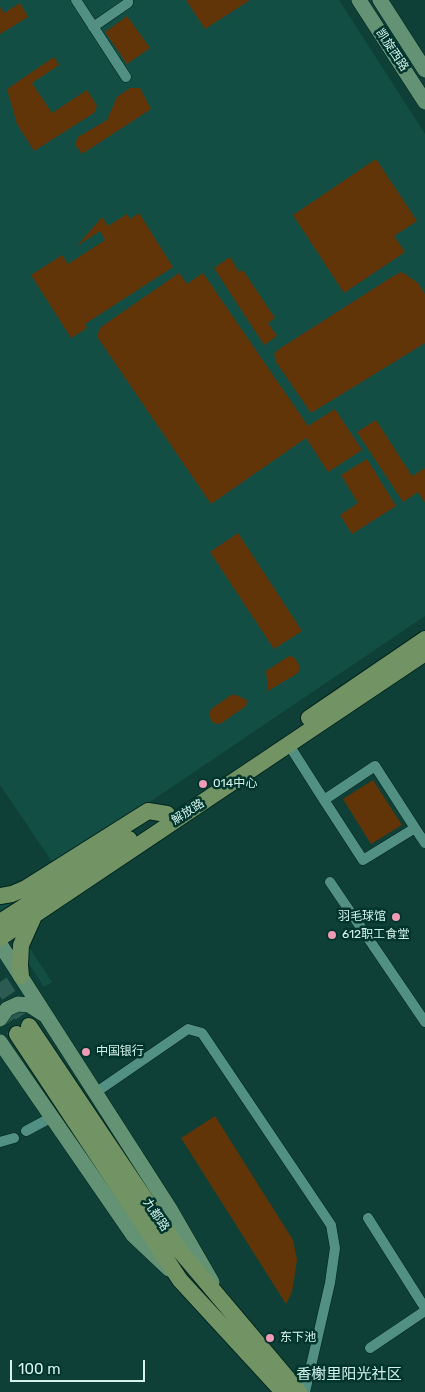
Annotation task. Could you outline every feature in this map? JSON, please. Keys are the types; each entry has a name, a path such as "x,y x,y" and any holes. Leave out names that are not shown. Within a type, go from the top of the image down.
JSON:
{"main road":[{"name":"凯旋西路","path":"359,0 425,102"},
{"name":"凯旋西路","path":"380,0 422,59"},
{"path":"399,61 422,59"},
{"path":"408,74 422,59"},
{"name":"解放路","path":"0,922 167,814 425,639"},
{"name":"解放路","path":"0,938 425,654"},
{"path":"0,896 12,894 26,888 148,811 167,814"},
{"path":"21,976 21,945 35,915"},
{"path":"0,944 170,1209 224,1303"},
{"path":"0,1019 7,1009 18,1004 29,1005 47,1016"},
{"name":"九都路","path":"283,1392 180,1280 23,1030 180,1251 299,1392"},
{"path":"1,1040 133,1235 180,1280"}],"street":[{"path":"76,0 126,77"},
{"path":"93,27 128,3 128,0"},
{"path":"289,745 363,860 415,828"},
{"path":"324,800 375,766 425,843"},
{"path":"330,882 425,1022"},
{"path":"95,1093 188,1029 202,1033 331,1225 335,1248 330,1283 305,1392"},
{"path":"26,1131 52,1117"},
{"path":"0,1142 14,1138"},
{"path":"368,1218 425,1309 370,1348"}],"shaded area":[{"path":"0,0 339,0 425,134 425,616 55,866 0,785"},
{"path":"186,0 250,0 205,29"},
{"path":"20,3 28,17 0,34 0,7 4,13"},
{"path":"127,16 150,48 127,64 105,32"},
{"path":"54,57 59,65 32,83 52,113 87,90 97,106 94,113 34,151 17,124 7,89"},
{"path":"130,88 140,88 151,109 82,154 75,144 78,137 107,120 117,97"},
{"path":"376,159 417,221 394,236 405,252 344,293 293,215"},
{"path":"139,213 173,267 85,324 87,328 71,338 31,275 62,255 68,264 105,240 100,231 77,246 102,217 108,226 127,214 130,219"},
{"path":"230,257 239,272 243,270 275,318 268,323 277,336 264,345 214,268"},
{"path":"402,272 418,283 425,294 425,343 311,413 276,362 274,354 279,349"},
{"path":"179,273 187,284 203,273 308,426 335,409 362,450 328,472 306,438 211,504 98,338 101,327"},
{"path":"376,420 412,476 425,468 425,503 418,492 403,502 357,432"},
{"path":"367,459 396,506 352,534 340,515 358,503 341,475"},
{"path":"238,533 302,631 274,649 210,552"},
{"path":"289,656 295,658 300,667 298,673 268,691 266,671"},
{"path":"231,695 247,700 246,706 220,724 213,723 209,715 211,709"},
{"path":"373,780 402,825 371,844 343,799"},
{"path":"8,900 19,916 12,921 52,982 44,987 0,919 0,901"},
{"path":"215,1116 293,1240 297,1260 292,1292 286,1304 181,1138"}],"tunnel":[{"path":"0,982 29,1026"},
{"path":"0,1009 17,1034"}],"place":[{"name":"014中心","path":"203,784"},
{"name":"羽毛球馆","path":"396,917"},
{"name":"612职工食堂","path":"332,935"},
{"name":"中国银行","path":"86,1052"},
{"name":"东下池","path":"270,1338"}],"district":[{"name":"香榭里阳光社区","path":"349,1375"}]}
